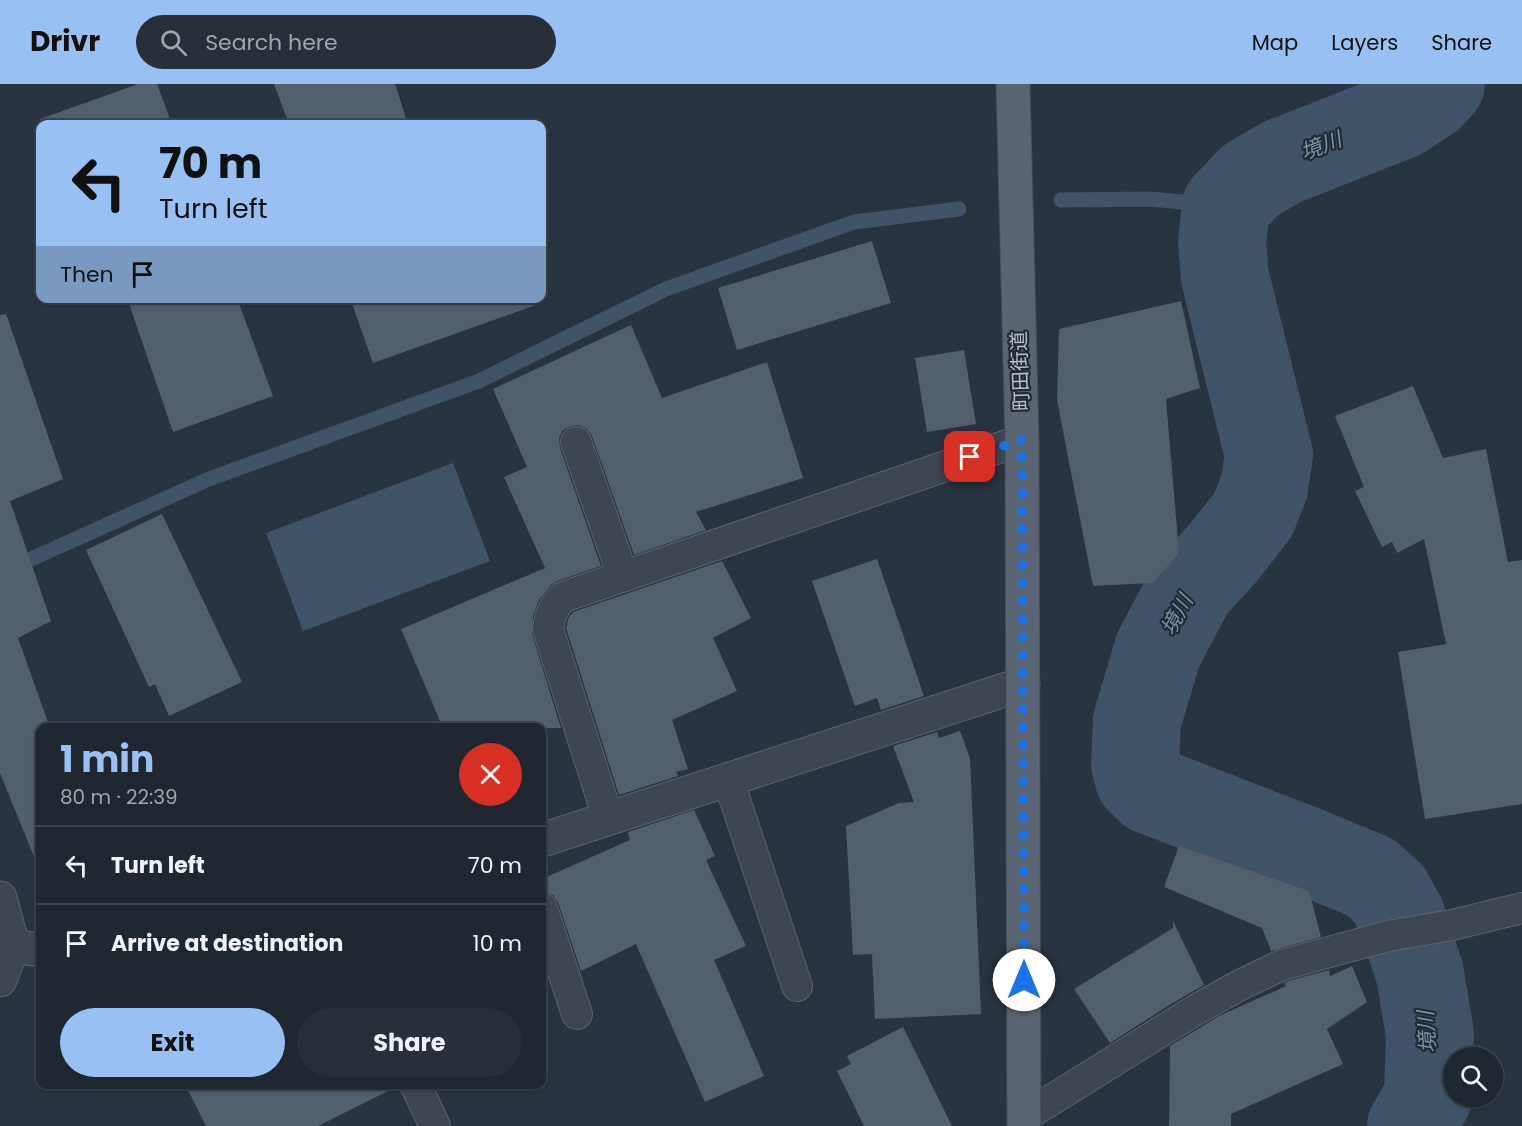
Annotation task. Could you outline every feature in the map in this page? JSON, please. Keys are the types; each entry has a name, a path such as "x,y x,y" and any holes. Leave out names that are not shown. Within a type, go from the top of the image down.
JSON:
{"main road":[{"name":"町田街道","path":"1012,84 1022,440 1024,1121"}],"street":[{"path":"546,839 1023,684"},
{"path":"0,980 12,926"}],"lane":[{"path":"608,818 548,629 549,618 554,606 563,597 1022,440"},
{"path":"576,442 623,576"},
{"path":"729,779 797,986"},
{"path":"1024,1121 1197,1009 1240,984 1282,964 1388,936 1452,925 1522,908"},
{"path":"546,920 577,1014"},
{"path":"417,1089 435,1126"}],"water":[{"path":"453,463 490,561 303,631 266,533"}],"building":[{"path":"138,84 157,84 170,120 40,120"},
{"path":"274,84 395,84 407,120 288,120"},
{"path":"872,241 891,303 737,350 718,288"},
{"path":"1181,301 1200,388 1166,399 1179,553 1153,583 1093,586 1057,400 1059,329"},
{"path":"129,303 239,303 273,396 173,432"},
{"path":"352,303 539,303 539,304 373,363"},
{"path":"6,314 63,479 10,501 51,621 18,638 48,723 36,723 36,862 0,773 0,315"},
{"path":"631,325 662,398 767,362 803,478 696,512 706,530 634,555 592,436 587,429 579,425 563,430 559,438 560,448 601,566 551,585 539,600 533,616 532,634 561,728 546,728 546,723 441,723 401,629 545,568 504,477 527,467 493,389"},
{"path":"964,350 976,424 927,432 915,358"},
{"path":"1413,386 1443,458 1486,449 1508,562 1522,560 1522,804 1425,819 1398,652 1446,644 1424,539 1397,553 1392,542 1382,547 1355,491 1364,487 1335,416"},
{"path":"162,514 242,682 169,716 155,684 149,687 86,550"},
{"path":"877,559 924,696 881,710 877,698 855,706 812,581"},
{"path":"722,561 751,618 713,638 737,691 672,720 688,769 676,772 678,776 619,795 566,628 568,619 573,612"},
{"path":"960,731 970,758 981,1014 875,1019 872,954 853,955 846,826 899,803 914,802 893,746 937,732 939,738"},
{"path":"694,810 715,856 706,860 746,946 714,960 764,1076 705,1102 636,944 581,971 558,902 553,895 546,892 546,877 630,840 628,832"},
{"path":"1179,846 1309,891 1321,937 1271,951 1262,928 1164,887"},
{"path":"1173,921 1204,985 1110,1043 1074,989 1173,928"},
{"path":"1352,966 1367,1002 1327,1029 1343,1064 1231,1114 1231,1126 1169,1126 1170,1046 1219,1016 1286,986 1284,983 1288,981 1329,970 1330,976"},
{"path":"903,1027 952,1126 864,1126 837,1071 851,1064 847,1056"},
{"path":"188,1089 392,1089 318,1126 206,1126"}],"waterway":[{"name":"境川","path":"1411,1126 1428,1097 1430,1034 1420,974 1401,916 1389,894 1370,877 1150,790 1139,779 1135,764 1137,721 1158,650 1191,588 1253,515 1264,487 1269,455 1225,277 1222,242 1226,206 1251,180 1282,162 1401,115 1430,96 1441,84"},
{"path":"1061,200 1150,199 1226,206"},
{"path":"0,573 209,479 479,381 666,289 854,222 959,209"}],"route":[{"path":"970,457 1022,440 1024,980"}]}
